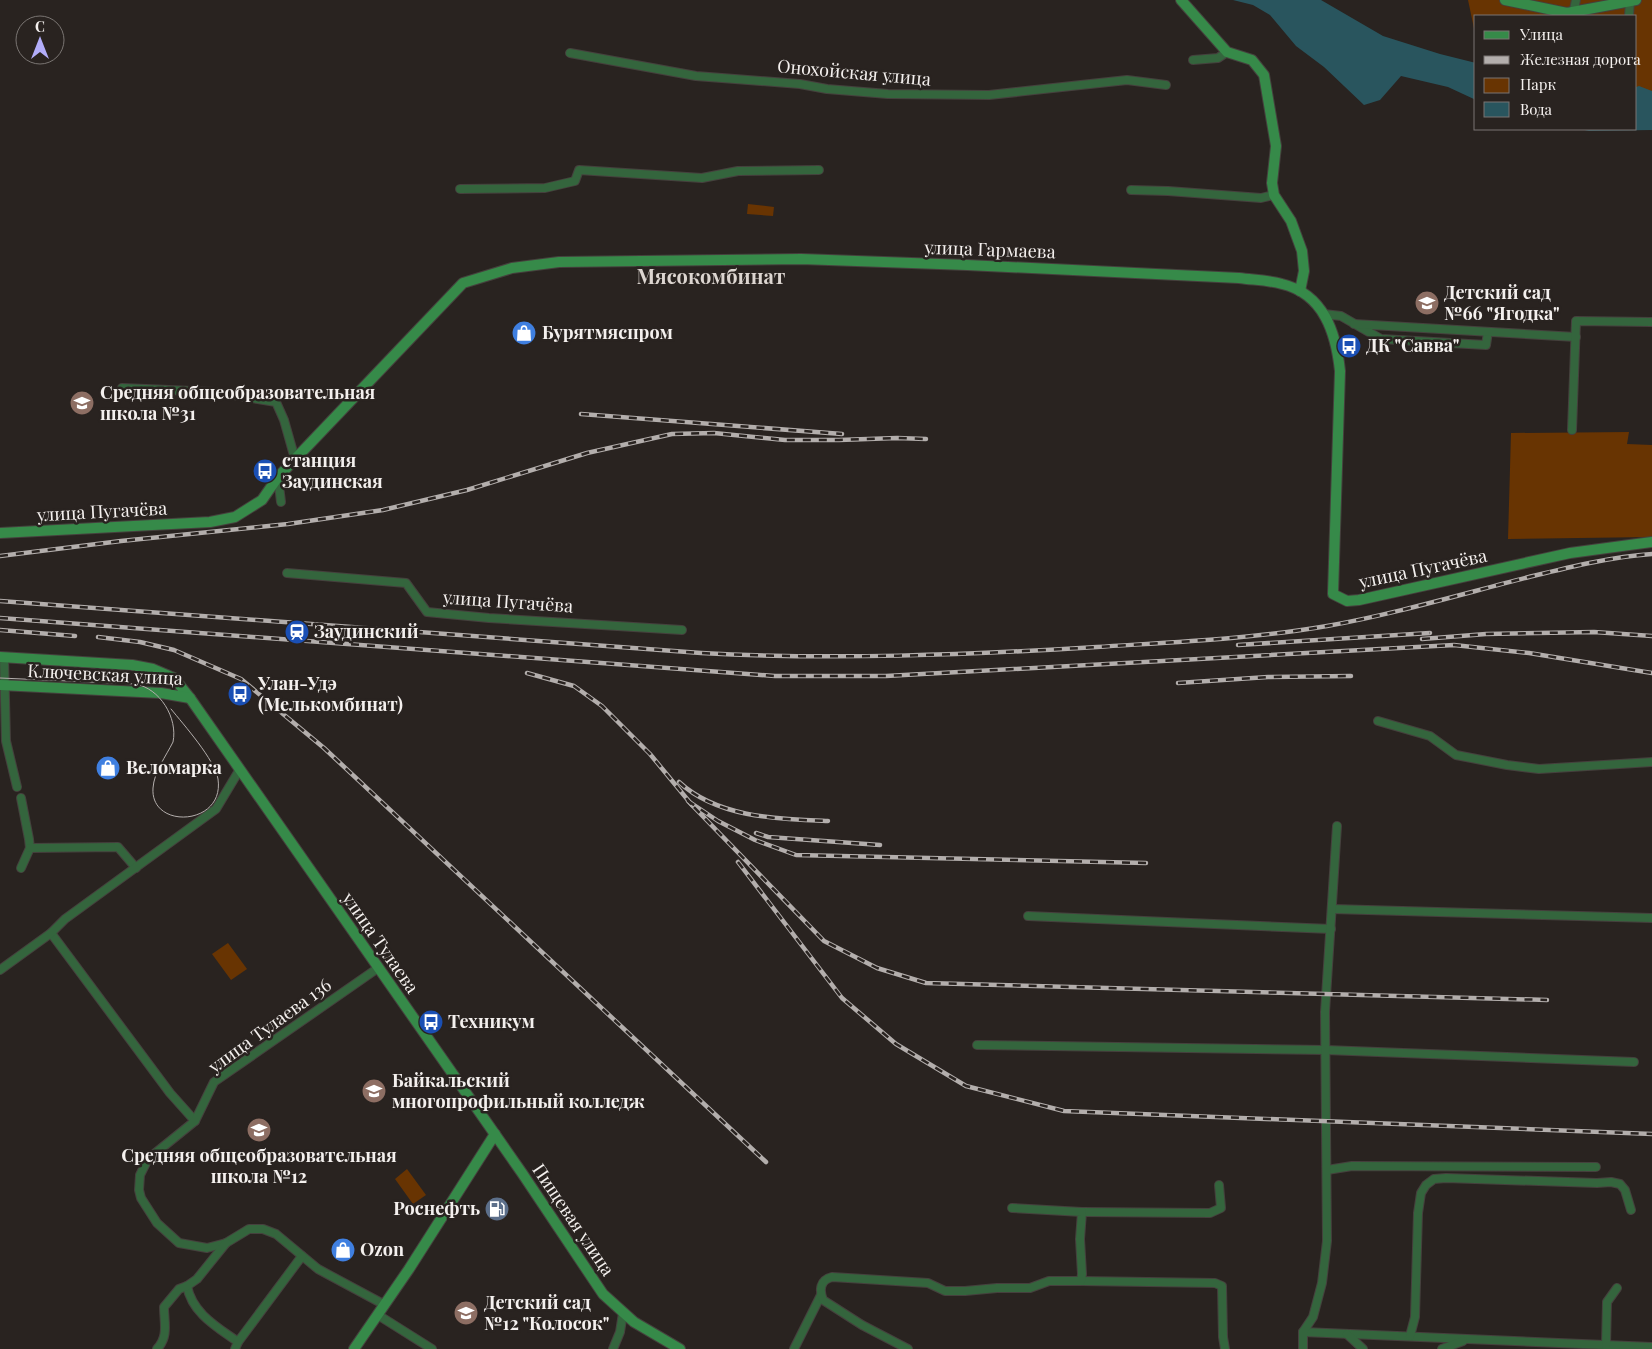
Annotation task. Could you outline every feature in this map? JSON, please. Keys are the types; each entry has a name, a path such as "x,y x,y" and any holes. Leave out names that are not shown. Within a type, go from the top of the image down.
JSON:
{"street":[{"path":"1181,0 1227,52 1252,60 1264,75 1276,146 1272,183 1274,196 1291,221 1302,251 1304,271 1300,291"},
{"path":"1505,0 1573,14 1632,0 1629,15"},
{"path":"1573,14 1576,0"},
{"path":"1193,60 1218,58 1227,52"},
{"name":"Онохойская улица","path":"570,54 696,76 800,84 827,89 888,94 989,95 1127,80 1166,85"},
{"path":"460,189 545,188 576,181 579,170 702,178 738,170 819,170"},
{"path":"1131,190 1168,190 1261,198 1274,196"},
{"name":"улица Гармаева","path":"463,283 512,268 559,262 800,259 967,265 1240,278 1282,284 1300,291 1311,299 1324,314"},
{"name":"улица Пугачёва","path":"0,533 218,520 235,517 262,500 278,477 463,283"},
{"path":"1324,314 1340,316 1380,339 1486,345 1488,332"},
{"name":"улица Пугачёва","path":"1324,314 1335,338 1340,371 1333,594 1347,601 1359,600 1570,553 1652,542"},
{"path":"1572,430 1576,321 1651,322"},
{"path":"1354,324 1576,338"},
{"path":"122,388 216,392 276,402 284,420 295,459"},
{"path":"278,477 282,502"},
{"name":"улица Пугачёва","path":"287,573 406,583 428,612 489,618 682,630"},
{"path":"2,657 6,741 17,786"},
{"name":"Ключевская улица","path":"2,657 132,665 153,669 174,678 190,698"},
{"name":"Ключевская улица","path":"2,685 162,693 190,698"},
{"name":"улица Тулаева","path":"190,698 495,1134"},
{"path":"1378,721 1430,736 1456,755 1515,766 1539,769 1652,762"},
{"path":"0,970 216,809 240,769"},
{"path":"21,798 30,848 21,868"},
{"path":"1303,1349 1303,1332 1313,1318 1322,1284 1328,1241 1325,1012 1338,826"},
{"path":"30,848 118,847 136,868"},
{"path":"1332,909 1652,918"},
{"path":"1028,916 1331,929"},
{"path":"50,933 170,1093 195,1121"},
{"name":"улица Тулаева 136","path":"226,1243 207,1248 179,1244 157,1223 141,1198 139,1190 140,1175 148,1159 195,1121 214,1082 378,968"},
{"path":"977,1046 1326,1050 1634,1062"},
{"path":"354,1349 385,1305 495,1134"},
{"name":"Пищевая улица","path":"495,1134 603,1294 634,1322 680,1349"},
{"path":"1327,1170 1352,1166 1596,1167"},
{"path":"1410,1336 1415,1317 1418,1213 1421,1193 1426,1184 1434,1179 1620,1184 1625,1190 1631,1210"},
{"path":"1012,1208 1082,1212 1210,1213 1221,1208 1220,1185"},
{"path":"1081,1281 1080,1239 1082,1212"},
{"path":"157,1349 163,1342 165,1335 164,1307 179,1289 197,1279 226,1243 249,1229 262,1229 276,1234 318,1269 385,1305"},
{"path":"186,1286 189,1298 197,1310 236,1345 302,1256"},
{"path":"908,1349 862,1325 823,1300 820,1290 821,1285 827,1278 832,1277 928,1283 945,1291 1030,1288 1049,1281 1215,1283 1222,1286 1225,1349"},
{"path":"1606,1345 1608,1302 1617,1288"},
{"path":"794,1349 821,1295"},
{"path":"613,1349 620,1332 623,1313"},
{"path":"378,1315 432,1349"},
{"path":"1303,1332 1652,1347"},
{"path":"1347,1334 1363,1349"},
{"path":"1442,1349 1468,1339"}],"green space":[{"path":"1468,0 1652,0 1652,97 1637,93 1637,15 1474,15 1474,28"},
{"path":"748,204 774,207 773,216 747,214"},
{"path":"1629,432 1627,444 1652,445 1652,537 1508,539 1511,433"},
{"path":"228,943 247,969 231,980 212,954"},
{"path":"407,1169 426,1195 413,1204 395,1179"}],"water":[{"path":"1233,0 1321,0 1383,36 1474,62 1474,99 1448,87 1401,76 1380,100 1364,105 1324,67 1296,46 1270,15 1253,5"},
{"path":"1637,87 1652,91 1652,130 1589,131 1584,130 1637,130"}],"tram line":[{"path":"0,678 135,684 152,691 170,714 174,733 173,742 158,770 154,782 155,802 163,811 174,816 187,817 200,814 210,806 217,795 218,779 216,771 205,753 171,709"}],"railway":[{"path":"581,414 842,434"},
{"path":"0,556 121,541 288,524 383,510 467,490 587,453 672,434 714,433 785,440 926,439"},
{"path":"0,601 701,653 800,656 948,654 1184,642 1327,626 1378,616 1575,566 1621,557 1652,554"},
{"path":"0,618 775,676 886,676 1454,645 1529,653 1652,673"},
{"path":"0,630 75,636"},
{"path":"1422,639 1486,634 1594,632 1652,636"},
{"path":"1238,645 1430,633"},
{"path":"98,637 140,642 174,650 241,679 324,748 766,1162"},
{"path":"527,673 574,686 602,706 650,754 692,805"},
{"path":"1178,683 1268,677 1351,676"},
{"path":"679,782 695,794 730,810 769,817 828,821"},
{"path":"1146,863 796,855 755,840 718,821 688,801 824,941 877,968 926,983 1547,1000"},
{"path":"756,833 768,837 880,845"},
{"path":"738,862 842,998 896,1044 966,1086 1064,1111 1652,1134"}],"place":[{"name":"Детский сад №66 \"Ягодка\"","path":"1427,303"},
{"name":"Бурятмяспром","path":"524,333"},
{"name":"ДК \"Савва\"","path":"1349,346"},
{"name":"Средняя общеобразовательная школа №31","path":"82,403"},
{"name":"станция Заудинская","path":"265,471"},
{"name":"Заудинский","path":"297,632"},
{"name":"Улан-Удэ (Мелькомбинат)","path":"240,694"},
{"name":"Веломарка","path":"108,768"},
{"name":"Техникум","path":"431,1022"},
{"name":"Байкальский многопрофильный колледж","path":"374,1091"},
{"name":"Средняя общеобразовательная школа №12","path":"259,1130"},
{"name":"Роснефть","path":"497,1209"},
{"name":"Ozon","path":"343,1250"},
{"name":"Детский сад №12 \"Колосок\"","path":"466,1313"}],"district":[{"name":"Мясокомбинат","path":"711,277"}]}
